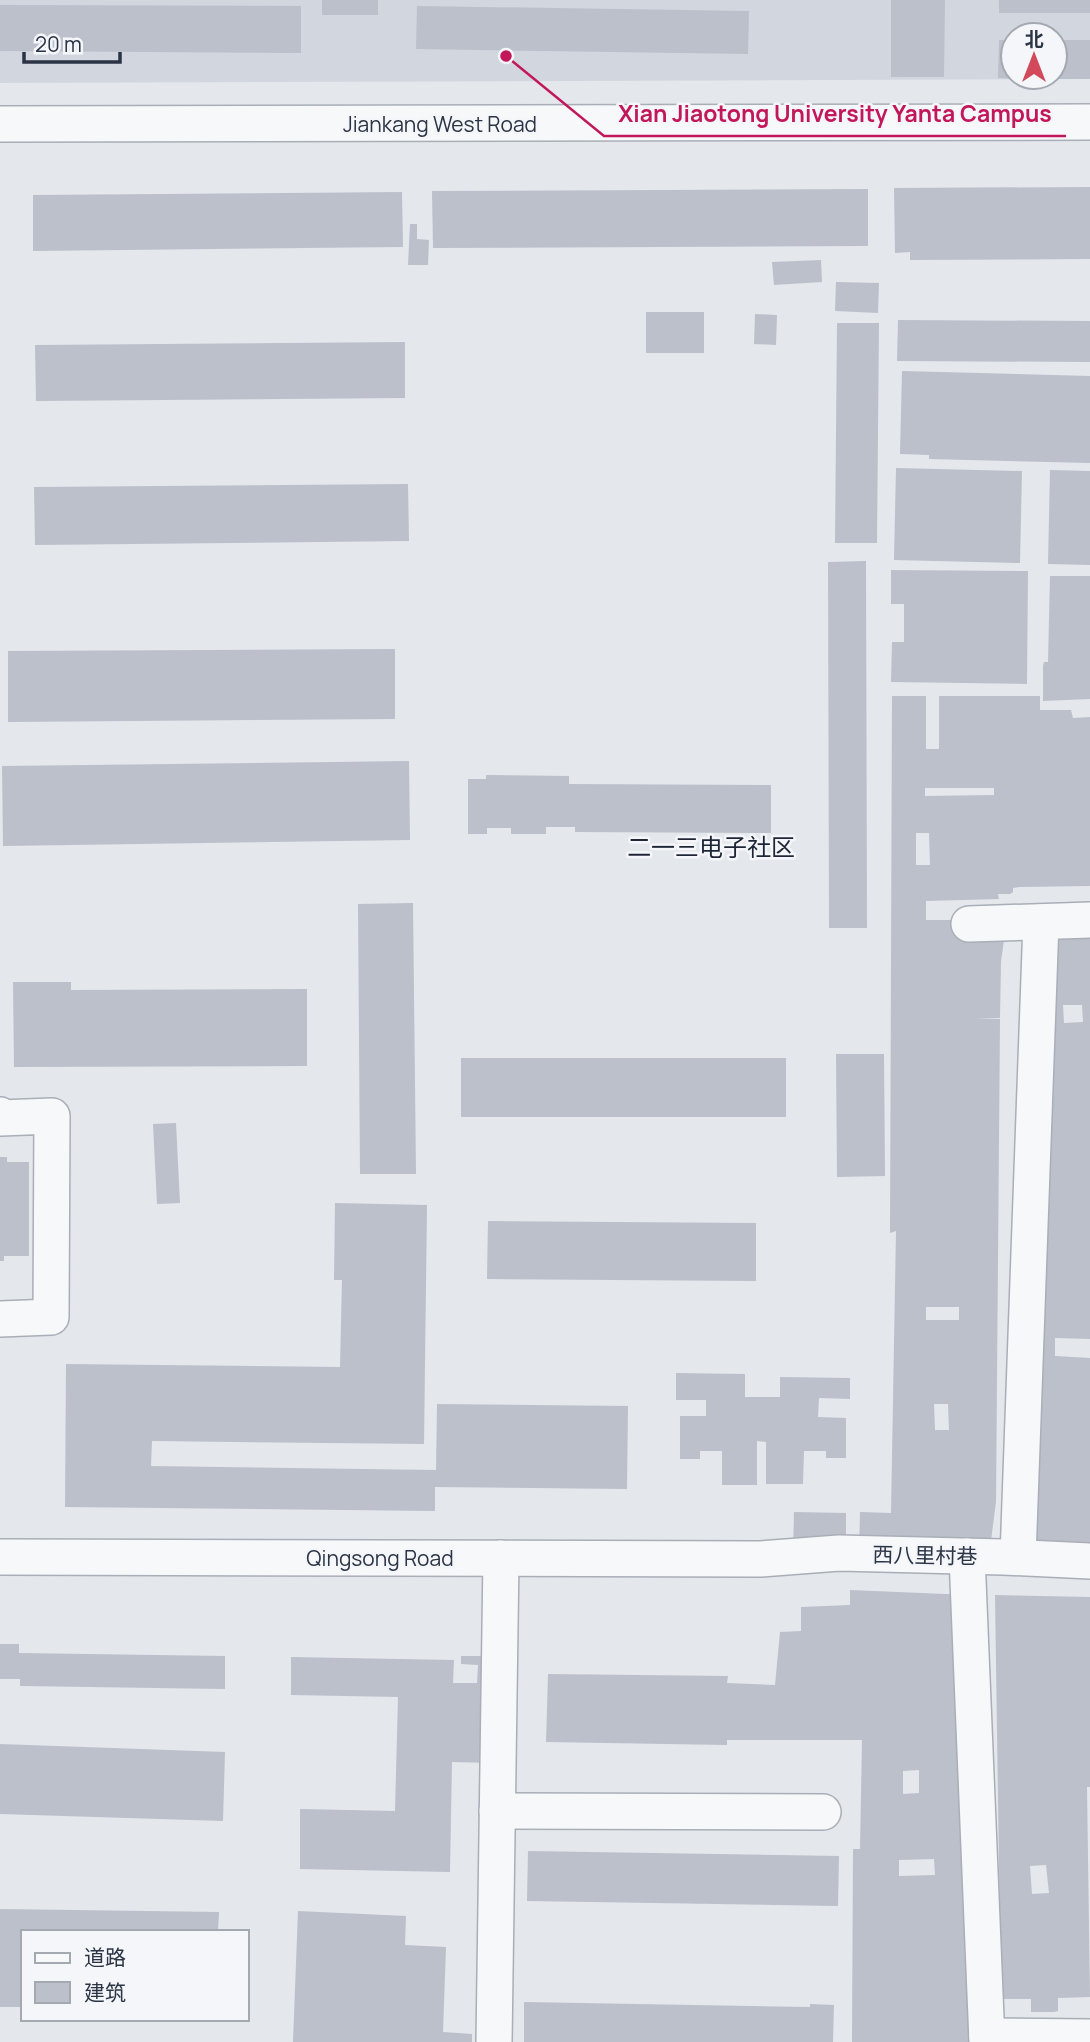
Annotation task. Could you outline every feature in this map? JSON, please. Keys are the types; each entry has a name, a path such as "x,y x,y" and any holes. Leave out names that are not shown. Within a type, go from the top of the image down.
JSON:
{"street":[{"name":"Jiankang West Road","path":"0,124 1090,122"},
{"path":"969,925 1090,920"},
{"path":"1018,1557 1041,922"},
{"path":"0,1115 1,1118 52,1116 51,1317 0,1319"},
{"name":"西八里村巷","path":"760,1559 839,1553 1090,1561"},
{"path":"967,1556 987,2039 1090,2037"},
{"name":"Qingsong Road","path":"0,1558 760,1559"},
{"path":"494,2042 501,1558"},
{"path":"498,1811 822,1812"}],"shaded area":[{"path":"0,0 1090,0 1090,79 1069,79 1069,21 999,21 999,79 0,83"}],"building":[{"path":"322,0 378,0 378,15 322,15"},
{"path":"891,0 945,0 944,77 891,77"},
{"path":"999,0 1090,0 1090,13 999,13"},
{"path":"0,5 301,6 301,53 0,51"},
{"path":"417,6 749,11 748,54 416,49"},
{"path":"1069,40 1090,40 1090,79 1069,79"},
{"path":"1090,187 1090,259 910,260 910,252 895,253 894,188"},
{"path":"868,189 868,246 433,248 432,191"},
{"path":"402,192 403,247 33,251 33,195"},
{"path":"410,224 417,224 417,239 429,240 428,265 408,265"},
{"path":"821,260 822,282 774,285 772,262"},
{"path":"836,282 879,283 878,313 835,311"},
{"path":"646,312 704,312 704,353 646,353"},
{"path":"755,314 777,315 776,345 754,344"},
{"path":"898,320 1090,321 1090,362 897,361"},
{"path":"837,323 879,323 877,543 835,543"},
{"path":"405,342 405,398 36,401 35,345"},
{"path":"902,371 1090,376 1090,463 929,459 929,455 900,454"},
{"path":"896,468 1022,471 1020,563 894,560"},
{"path":"1050,470 1090,471 1090,565 1048,564"},
{"path":"408,484 409,541 35,545 34,487"},
{"path":"866,561 867,928 829,928 828,562"},
{"path":"891,570 1028,571 1027,684 891,682 892,642 904,642 904,604 891,604"},
{"path":"1050,576 1090,576 1090,699 1043,701 1043,666 1044,662 1048,662"},
{"path":"395,649 395,719 8,722 8,651"},
{"path":"892,696 926,696 926,749 939,749 939,696 1040,696 1040,710 1071,710 1073,718 1090,717 1090,886 1020,887 1013,888 1010,894 998,894 999,899 926,901 926,920 1007,920 1001,961 1000,1018 975,1019 1000,1019 996,1502 989,1556 859,1554 860,1512 891,1513 896,1231 890,1233","holes":["925,788 994,788 994,795 925,796","916,833 929,833 930,865 916,865","926,1307 959,1307 959,1320 926,1320","934,1404 948,1404 949,1430 935,1430"]},
{"path":"409,761 410,840 3,846 2,766"},
{"path":"486,775 569,776 569,784 771,785 771,833 575,832 575,827 546,827 546,834 511,834 511,828 487,828 487,834 468,834 468,779 486,779"},
{"path":"413,903 416,1174 360,1174 358,904"},
{"path":"1090,915 1090,1339 1055,1338 1055,1356 1090,1358 1090,1566 1017,1556 1026,958","holes":["1063,1005 1082,1005 1083,1022 1064,1023"]},
{"path":"13,982 71,982 71,990 307,989 307,1066 14,1067"},
{"path":"836,1054 884,1054 885,1176 837,1177"},
{"path":"461,1058 786,1058 786,1117 461,1117"},
{"path":"176,1123 180,1203 157,1204 153,1124"},
{"path":"0,1157 7,1157 7,1162 29,1162 29,1256 4,1256 4,1261 0,1261"},
{"path":"335,1203 427,1205 424,1444 152,1441 151,1466 436,1470 437,1404 628,1406 627,1489 435,1487 435,1511 65,1507 66,1364 340,1367 342,1280 334,1280"},
{"path":"488,1221 756,1223 756,1281 487,1279"},
{"path":"676,1373 745,1374 745,1397 780,1397 780,1377 850,1378 850,1399 819,1398 818,1417 846,1418 846,1458 826,1458 826,1451 804,1451 803,1484 766,1484 766,1442 757,1441 757,1485 722,1485 722,1451 700,1451 700,1459 680,1459 680,1416 706,1416 706,1400 676,1400"},
{"path":"794,1512 846,1513 846,1539 793,1554"},
{"path":"850,1590 969,1595 969,2042 852,2042 853,1849 860,1849 862,1740 727,1740 727,1745 546,1742 548,1674 728,1676 727,1683 775,1685 780,1632 801,1631 801,1607 850,1605","holes":["919,1770 919,1793 903,1794 903,1771","934,1859 935,1875 899,1876 899,1860"]},
{"path":"995,1595 1090,1597 1090,1787 1087,1787 1090,1997 1058,1998 1058,2011 1054,2012 1031,2012 1031,1999 1001,1999","holes":["1046,1865 1049,1893 1032,1894 1030,1866"]},
{"path":"0,1644 19,1644 19,1653 225,1656 225,1689 20,1686 20,1679 0,1679"},
{"path":"461,1656 494,1656 492,1763 452,1762 450,1872 300,1869 300,1809 395,1811 398,1697 291,1695 291,1657 454,1660 453,1683 477,1683 478,1665 461,1664"},
{"path":"0,1744 225,1752 223,1821 0,1814"},
{"path":"528,1851 839,1856 838,1906 527,1901"},
{"path":"0,1909 219,1912 218,1930 21,1930 21,2007 0,2007"},
{"path":"298,1911 406,1916 405,1945 446,1947 443,2032 472,2034 472,2042 293,2042"},
{"path":"524,2002 810,2007 810,2004 834,2005 833,2042 524,2042"}],"place":[{"name":"Xian Jiaotong University Yanta Campus","path":"506,56"}],"district":[{"name":"二一三电子社区","path":"711,846"}]}
